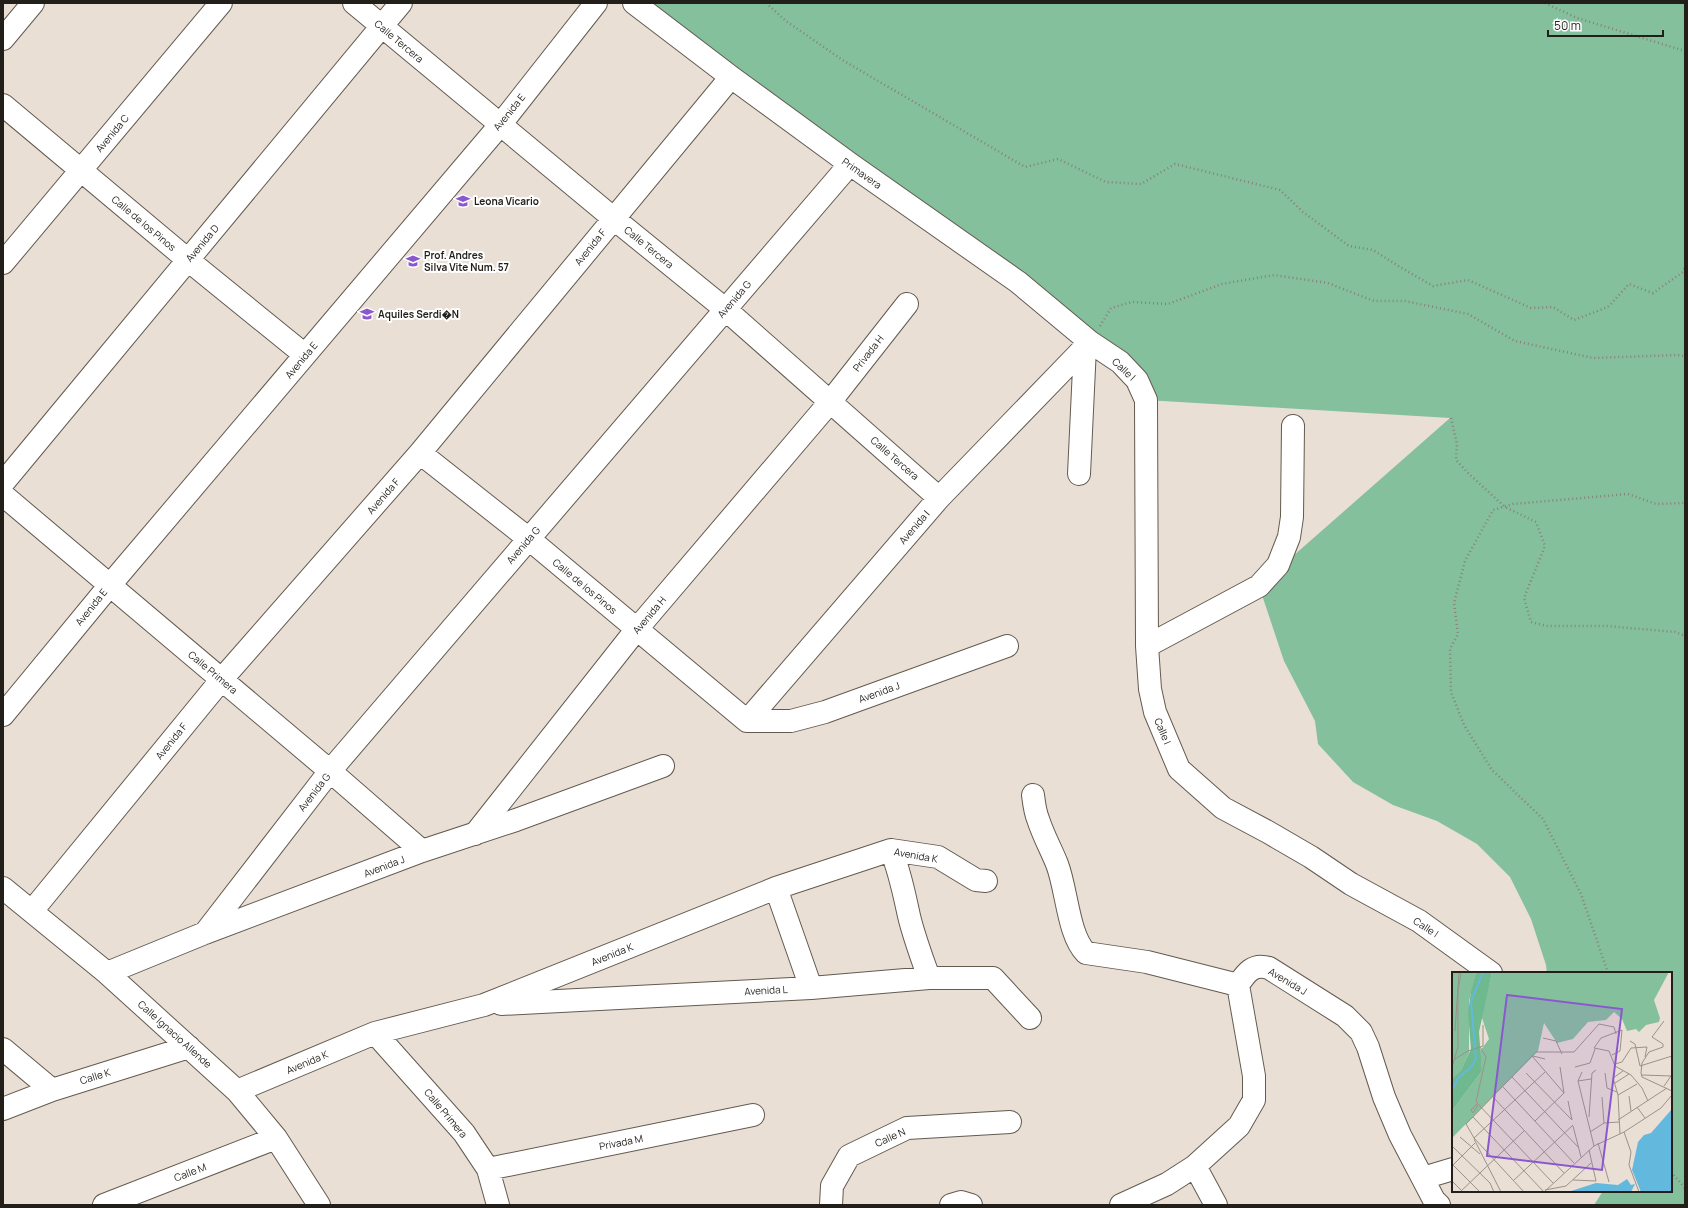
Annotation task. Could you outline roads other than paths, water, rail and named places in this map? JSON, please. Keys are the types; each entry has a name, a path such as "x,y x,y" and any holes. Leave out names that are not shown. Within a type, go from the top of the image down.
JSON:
{"street":[{"path":"3,39 33,3"},
{"name":"Avenida C","path":"3,262 221,3"},
{"name":"Calle Tercera","path":"354,3 500,125 725,309 939,498"},
{"name":"Avenida D","path":"3,483 401,3"},
{"name":"Avenida E","path":"3,715 110,585 500,125 596,3"},
{"name":"Primavera","path":"634,3 731,77 850,164 1018,282 1087,345"},
{"name":"Avenida F","path":"32,912 222,679 420,453 731,77"},
{"name":"Calle de los Pinos","path":"3,105 188,260 305,355"},
{"name":"Avenida G","path":"205,933 330,771 850,164"},
{"name":"Privada H","path":"830,402 907,304"},
{"path":"1079,474 1087,345"},
{"name":"Avenida I","path":"748,721 939,498 1087,345"},
{"name":"Calle I","path":"1087,345 1120,362 1137,380 1146,400 1147,646 1150,689 1155,712 1179,769 1223,808 1311,857 1351,884 1419,921 1490,972"},
{"name":"Avenida H","path":"475,834 636,630 830,402"},
{"path":"1147,646 1259,586 1278,565 1289,537 1292,517 1294,426"},
{"name":"Calle de los Pinos","path":"420,453 529,539 636,630 748,721"},
{"name":"Calle Primera","path":"3,495 222,679 422,851"},
{"name":"Avenida J","path":"748,721 790,721 825,712 1007,646"},
{"name":"Avenida J","path":"107,973 205,933 422,851 475,834 663,766"},
{"path":"1033,795 1037,818 1057,864 1065,889 1073,929 1079,946 1086,953 1147,962 1238,985 1254,1076 1254,1100 1239,1126 1195,1166 1167,1184 1121,1205"},
{"path":"891,850 903,886 909,916 917,944 929,978"},
{"name":"Avenida K","path":"237,1091 375,1033 484,1005 776,888 891,850 938,857 976,880 986,881"},
{"name":"Calle Ignacio Allende","path":"3,888 107,973 237,1091 276,1138 319,1205"},
{"path":"776,888 812,988"},
{"name":"Avenida J","path":"1238,985 1247,972 1262,966 1269,968 1345,1016 1361,1032 1368,1047 1384,1097 1400,1135 1434,1200 1439,1205"},
{"name":"Avenida L","path":"484,1005 812,988 929,978 993,978 1030,1018"},
{"name":"Calle Primera","path":"375,1033 464,1133 488,1169 498,1205"},
{"name":"Calle K","path":"3,1109 52,1090 189,1047"},
{"path":"3,1049 52,1090"},
{"name":"Privada M","path":"488,1169 753,1115"},
{"name":"Calle N","path":"831,1205 832,1186 849,1156 907,1128 1010,1122"},
{"name":"Calle M","path":"104,1205 276,1138"},
{"path":"1195,1166 1216,1205"},
{"path":"1423,1178 1452,1169"}],"place":[{"name":"Leona Vicario","path":"463,201"},
{"name":"Prof. Andres Silva Vite Num. 57","path":"413,261"},
{"name":"Aquiles Serdi�N","path":"367,314"}]}
